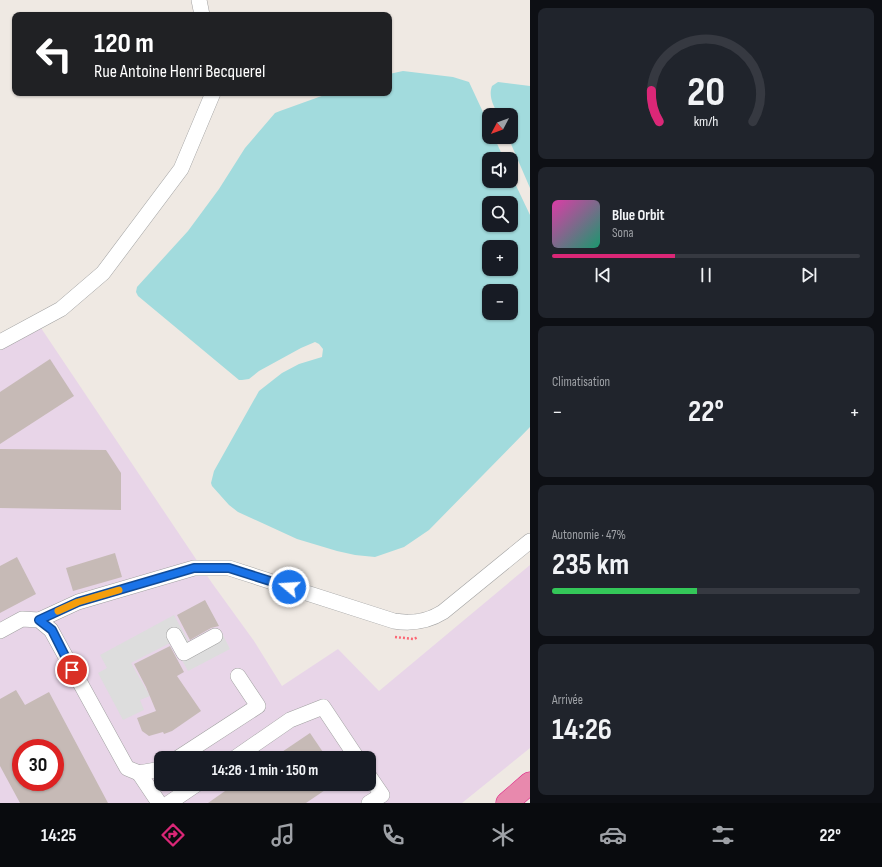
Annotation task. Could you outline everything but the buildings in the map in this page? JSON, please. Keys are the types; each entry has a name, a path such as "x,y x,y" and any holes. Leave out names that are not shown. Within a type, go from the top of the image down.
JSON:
{"highway":[{"path":"507,803 530,783"}],"street":[{"path":"199,0 201,12"},
{"path":"0,342 62,309 103,273 181,169 212,96"},
{"path":"0,631 22,619 39,620 78,602 194,568 229,568 394,621 414,623 424,621 443,612 530,541"},
{"path":"39,620 52,630 127,768 139,773 163,803 184,791"},
{"path":"174,636 184,653 215,636"},
{"path":"189,751 258,706 238,676"},
{"path":"245,751 290,720 323,708 352,751"},
{"path":"139,773 154,770"},
{"path":"369,803 382,794 376,786"}],"shaded area":[{"path":"37,322 212,583 254,641 282,686 338,649 379,691 530,565 530,748 462,803 0,803 0,342"},
{"path":"174,615 190,644 220,629 230,649 188,671 172,642 131,663 150,696 140,700 144,710 123,720 98,673 107,668 100,655"}],"water":[{"path":"403,71 453,77 469,82 482,110 482,144 497,144 501,152 482,152 482,188 517,188 530,215 530,427 429,530 404,547 375,557 337,551 297,539 238,512 229,505 212,486 211,483 214,471 259,391 282,373 299,364 322,357 323,349 315,342 259,371 249,379 239,380 138,296 136,292 137,287 188,231 219,189 245,148 275,113 322,96 392,96 392,73"},
{"path":"498,82 530,86 530,188 518,160 518,152 514,152 511,144 518,144 518,108 495,108 491,94 492,86"}],"slow traffic":[{"path":"58,611 78,602 119,590"}],"route":[{"path":"72,670 52,630 39,620 78,602 194,568 229,568 289,587"}]}
